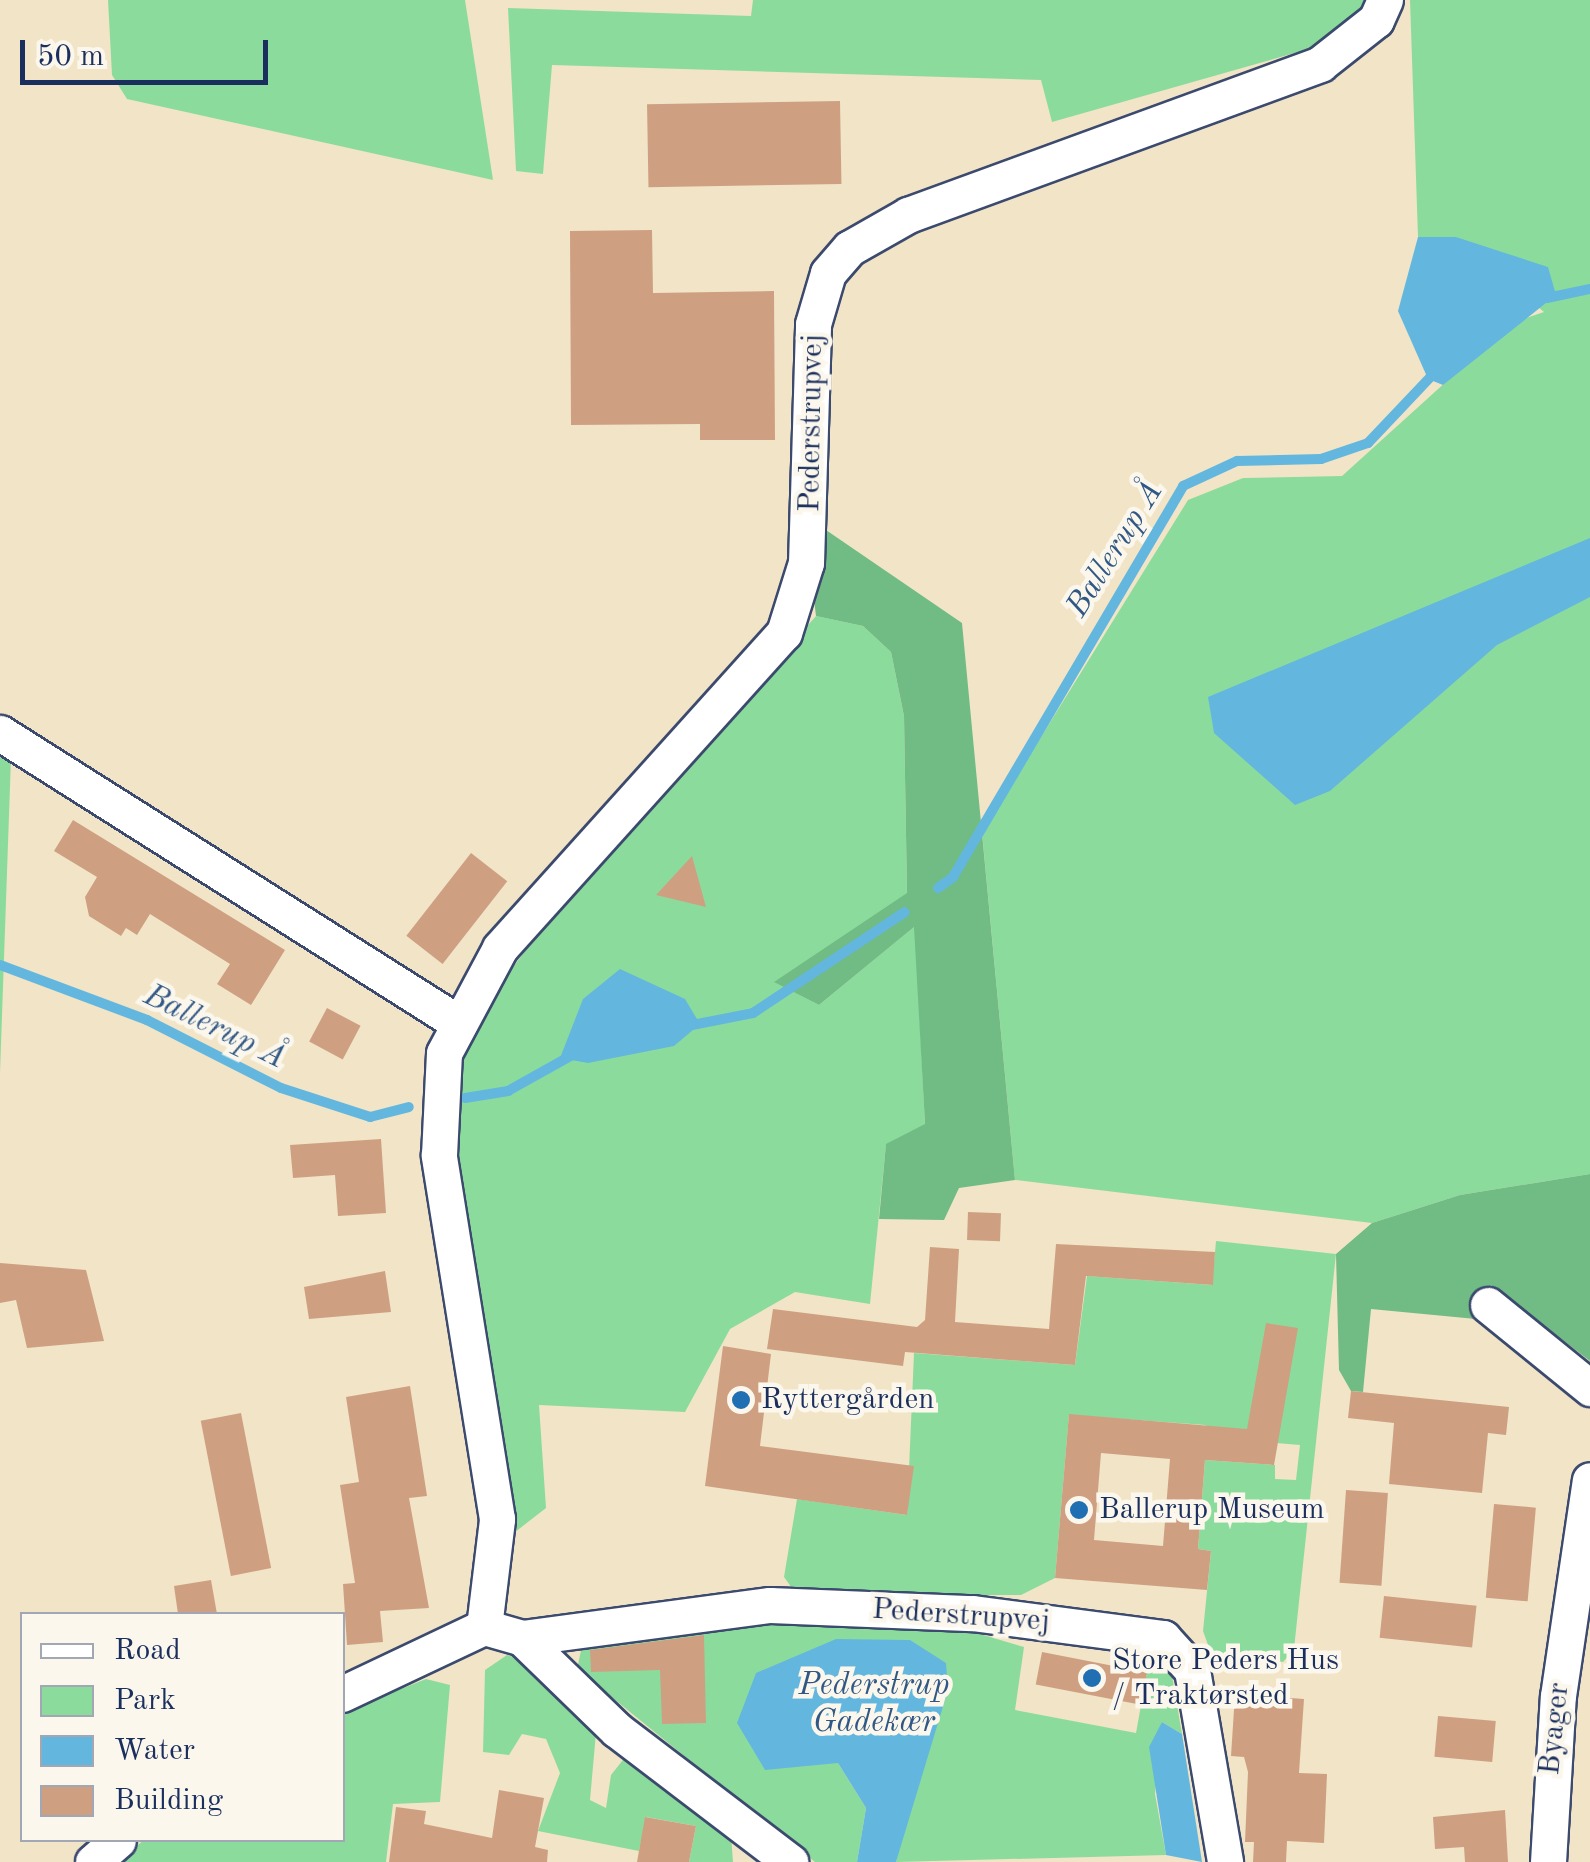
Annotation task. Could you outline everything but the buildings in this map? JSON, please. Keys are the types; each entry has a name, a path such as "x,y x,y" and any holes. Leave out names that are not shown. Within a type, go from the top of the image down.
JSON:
{"street":[{"name":"Pederstrupvej","path":"1225,1862 1192,1670 1163,1638 974,1613 770,1605 522,1638 484,1627 496,1519 438,1135 436,1095 458,1022 500,948 784,634 806,563 813,324 828,273 850,248 908,215 1320,64 1376,20 1385,0"},
{"path":"0,733 458,1022"},
{"path":"1488,1305 1590,1388"},
{"name":"Byager","path":"1548,1862 1550,1766 1590,1480"},
{"path":"345,1693 484,1627"},
{"name":"Pederstrupvej","path":"522,1638 617,1730 790,1862"},
{"path":"93,1862 116,1842"}],"green space":[{"path":"108,0 465,0 493,180 127,99 112,75"},
{"path":"753,0 1372,0 1312,48 1052,122 1041,80 552,65 543,174 516,171 508,8 751,16"},
{"path":"1410,0 1590,0 1590,1174 1460,1195 1372,1223 1015,1180 982,832 1188,500 1243,478 1342,476 1511,323 1544,312 1456,237 1418,237"},
{"path":"804,515 962,623 1015,1180 959,1188 944,1220 879,1219 886,1144 925,1124 914,927 819,1005 774,982 907,893 904,716 891,652 863,626 816,616"},
{"path":"816,616 863,626 891,652 904,716 907,894 775,982 819,1005 915,926 925,1125 886,1145 870,1304 795,1292 730,1329 685,1412 539,1405 546,1508 510,1536 451,1118 455,1061 478,1013 567,896"},
{"path":"0,754 11,758 0,1073"},
{"path":"1590,1174 1590,1361 1491,1285 1476,1319 1371,1309 1363,1392 1351,1391 1339,1370 1336,1254 1372,1223 1460,1195"},
{"path":"1216,1241 1336,1254 1294,1649 1283,1662 1211,1653 1203,1631 1211,1551 1198,1549 1205,1460 1275,1465 1275,1479 1296,1480 1300,1445 1226,1439 1205,1425 1069,1415 1055,1578 1021,1595 797,1595 784,1577 797,1499 907,1515 914,1353 1075,1365 1087,1276 1212,1285"},
{"path":"936,1621 1024,1647 1015,1710 1136,1733 1147,1672 1171,1670 1182,1734 1162,1722 1155,1794 1166,1855 896,1862 904,1824 838,1763 866,1808 857,1862 815,1862 577,1669 582,1646 741,1622"},
{"path":"507,1655 535,1664 597,1722 590,1800 606,1808 611,1775 630,1751 731,1835 733,1862 689,1862 696,1826 646,1817 639,1851 538,1831 560,1773 546,1739 522,1734 509,1755 483,1752 485,1670"},
{"path":"426,1679 450,1685 440,1802 393,1804 386,1862 117,1862 142,1842 345,1842 345,1711"}],"water":[{"path":"1418,237 1456,237 1548,267 1556,295 1443,385 1428,379 1398,311"},
{"path":"1590,538 1590,597 1497,645 1330,791 1295,805 1214,733 1208,697"},
{"path":"620,969 685,999 700,1024 674,1046 588,1063 560,1058 583,999"},
{"name":"Pederstrup Gadekær","path":"836,1639 910,1640 946,1663 948,1690 896,1862 857,1862 866,1808 838,1763 765,1770 737,1723 756,1673"},
{"path":"1162,1722 1182,1734 1202,1862 1166,1855 1149,1747"}],"waterway":[{"name":"Ballerup Å","path":"1547,298 1590,289"},
{"name":"Ballerup Å","path":"938,888 953,877 1183,486 1237,461 1321,459 1368,443 1436,371"},
{"name":"Ballerup Å","path":"687,1026 753,1013 905,912"},
{"name":"Ballerup Å","path":"0,965 147,1020 281,1088 370,1117 409,1107"},
{"name":"Ballerup Å","path":"465,1098 508,1091 574,1054"}],"place":[{"name":"Ryttergården","path":"741,1400"},
{"name":"Ballerup Museum","path":"1079,1510"},
{"name":"Store Peders Hus / Traktørsted","path":"1092,1678"}]}
